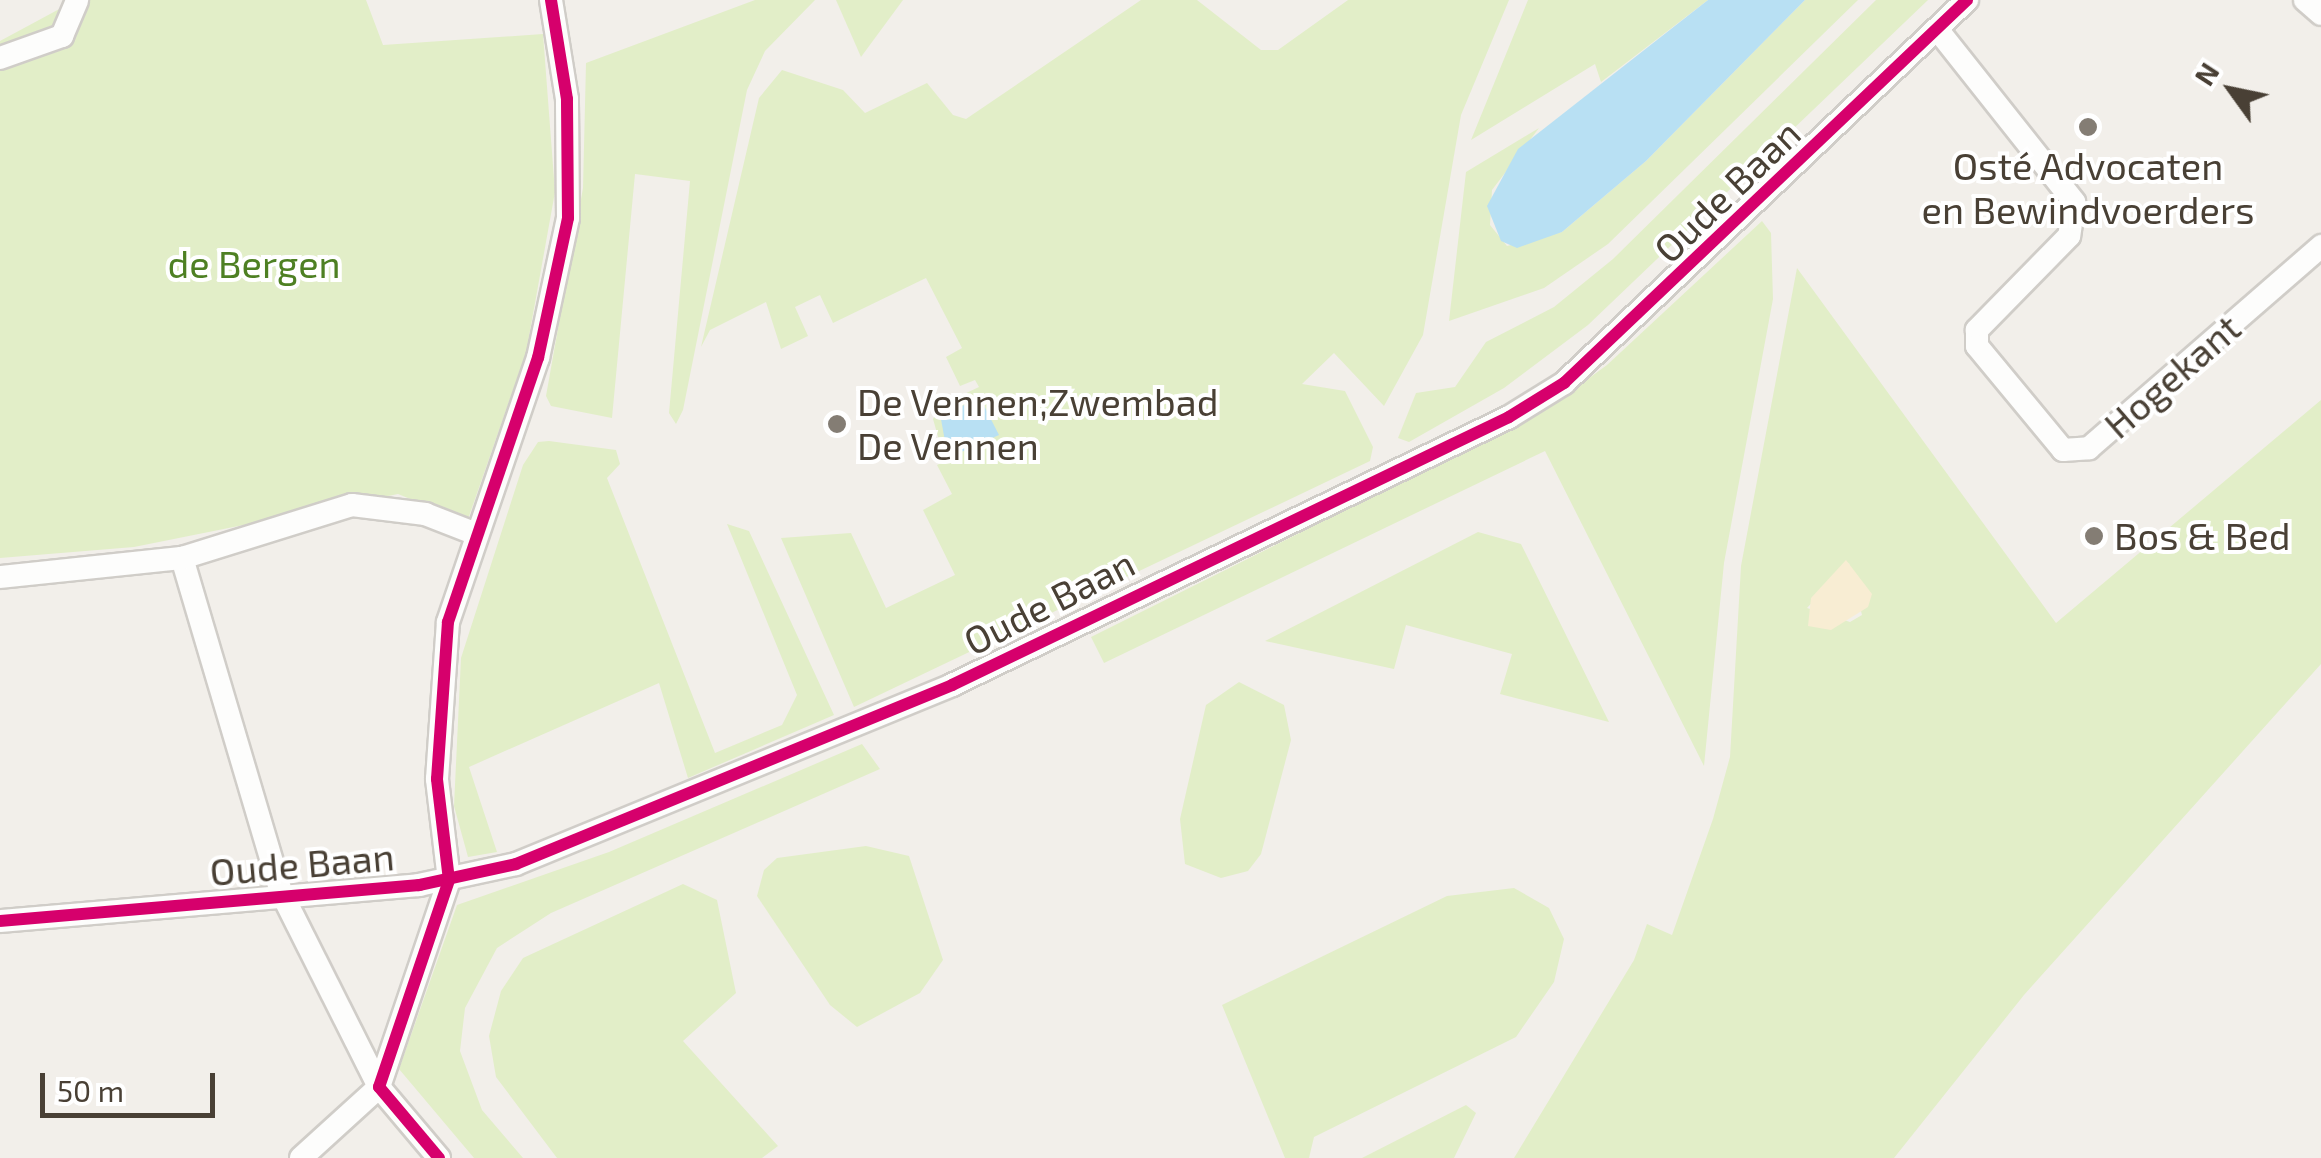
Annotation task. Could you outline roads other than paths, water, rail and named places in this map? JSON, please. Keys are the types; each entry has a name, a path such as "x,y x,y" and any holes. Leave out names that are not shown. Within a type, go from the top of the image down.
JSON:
{"street":[{"path":"0,58 62,36 77,0"},
{"path":"301,1158 379,1087 449,880 438,779 439,686 474,533 538,358 568,218 567,99 550,0"},
{"name":"Oude Baan","path":"0,921 281,892 449,880 606,833 762,770 1509,417 1613,342 1966,0"},
{"path":"2306,0 2321,14"},
{"name":"Hogekant","path":"1936,28 2074,202 2069,236 1977,330 1978,346 2063,450 2088,448 2321,246"},
{"path":"0,576 182,558 352,505 425,514 474,533"},
{"path":"182,558 281,892 379,1087 439,1158"}],"water":[{"path":"1708,0 1805,0 1646,161 1562,232 1517,248 1501,241 1487,206 1518,149"},
{"path":"979,396 999,435 948,458 941,419"}],"place":[{"name":"Osté Advocaten en Bewindvoerders","path":"2088,127"},
{"name":"De Vennen;Zwembad De Vennen","path":"837,424"},
{"name":"Bos & Bed","path":"2094,536"}],"park label":[{"name":"de Bergen","path":"254,264"}]}
